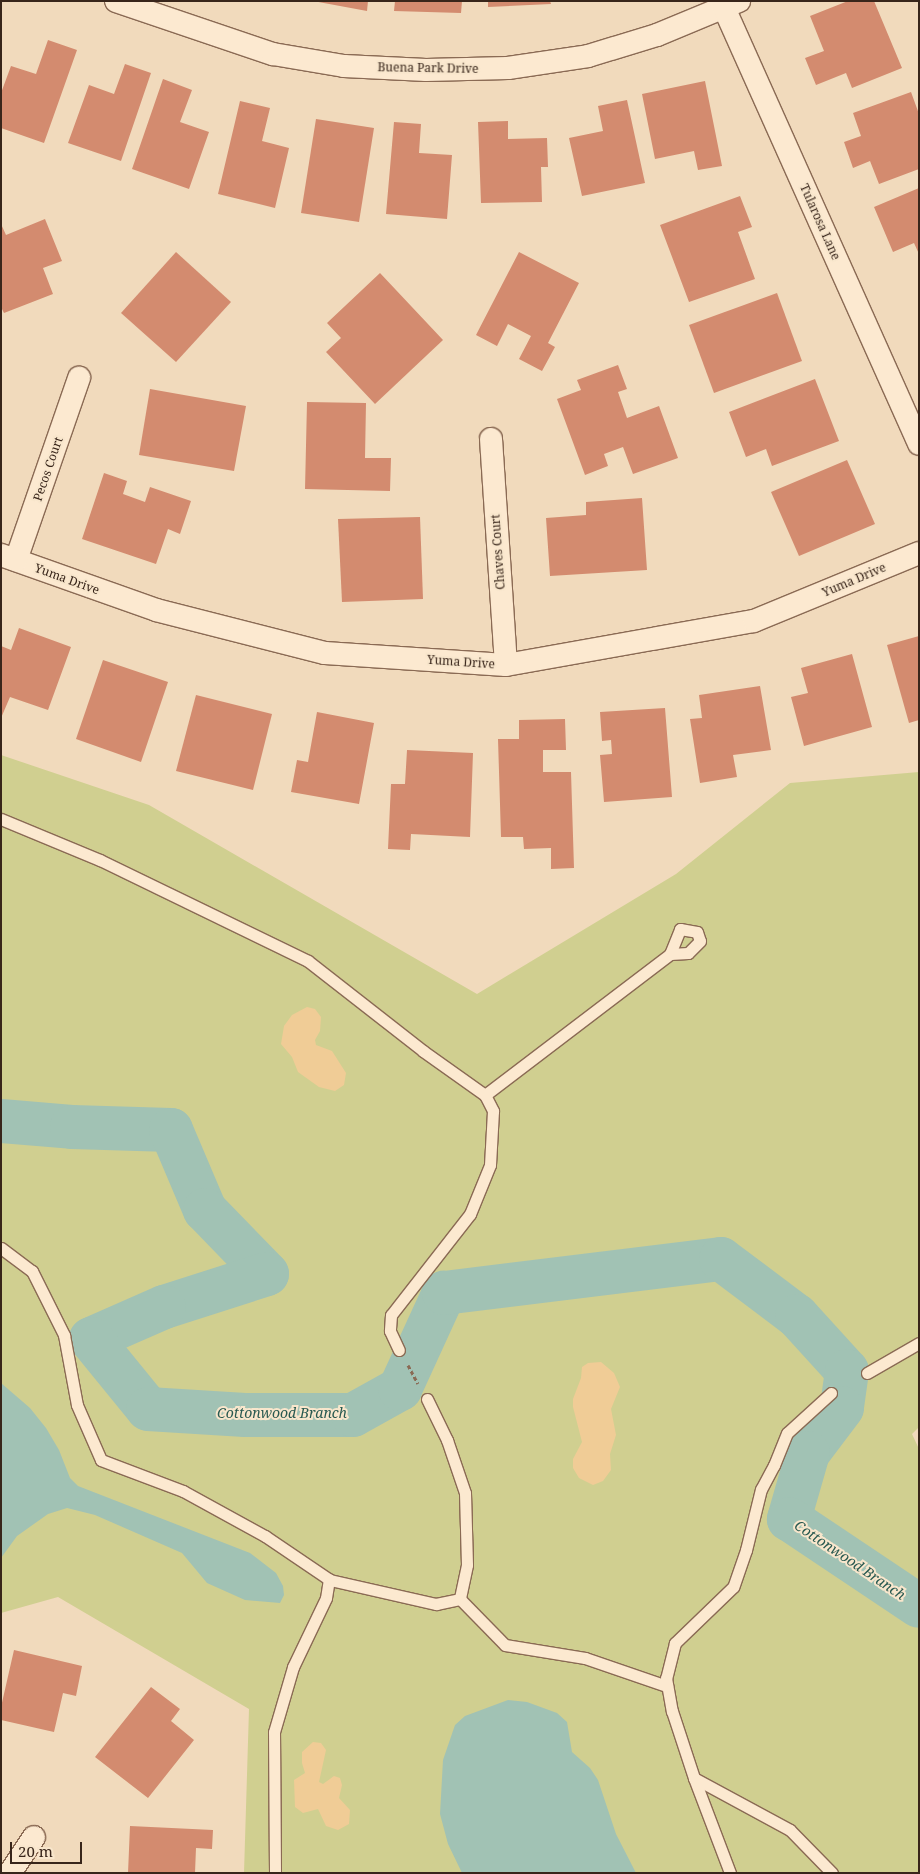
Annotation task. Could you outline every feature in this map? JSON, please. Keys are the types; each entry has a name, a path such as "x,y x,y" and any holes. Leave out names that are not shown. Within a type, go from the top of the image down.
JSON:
{"street":[{"name":"Buena Park Drive","path":"116,1 273,54 344,66 426,70 508,68 588,56 657,35 728,3"},
{"name":"Tularosa Lane","path":"728,3 919,444"},
{"name":"Pecos Court","path":"9,558 79,378"},
{"name":"Chaves Court","path":"491,440 506,665"},
{"name":"Yuma Drive","path":"9,558 156,610 325,653 506,665 754,622 919,553"},
{"path":"10,1873 34,1837"}],"lane":[{"path":"1,819 100,860 308,960 423,1052 485,1095 493,1111 490,1165 470,1214 391,1315 390,1331 399,1350"},
{"path":"485,1095 670,954"},
{"path":"1,1248 32,1271 64,1335 77,1405 101,1460 183,1491 265,1536 329,1579 436,1604 460,1599"},
{"path":"867,1373 919,1343"},
{"path":"730,1873 694,1778 672,1711 666,1678 675,1643 732,1587 746,1550 761,1489 774,1466 787,1433 831,1393"},
{"path":"427,1399 447,1440 465,1493 467,1565 460,1599"},
{"path":"275,1873 274,1732 293,1667 326,1598 329,1579"},
{"path":"460,1599 505,1645 585,1658 667,1686"},
{"path":"694,1778 790,1830 832,1873"}],"path":[{"path":"399,1350 427,1399"}],"shaded area":[{"path":"1,755 149,805 477,994 676,874 790,783 919,772 919,1427 912,1434 919,1449 919,1873 244,1873 249,1709 58,1597 1,1613"},
{"path":"1,1383 30,1408 46,1428 59,1450 70,1478 78,1486 250,1553 276,1573 283,1586 284,1595 280,1603 245,1600 207,1583 182,1553 95,1515 67,1508 48,1514 17,1536 1,1558"},
{"path":"508,1700 527,1702 557,1713 567,1722 572,1752 590,1768 598,1780 616,1834 636,1873 462,1873 448,1844 440,1814 443,1760 455,1725 465,1716"}],"sand":[{"path":"307,1007 315,1009 321,1017 320,1031 315,1040 316,1045 332,1051 346,1073 344,1085 335,1091 319,1087 298,1072 292,1057 281,1044 284,1026 292,1015"},
{"path":"601,1362 614,1373 620,1387 611,1409 616,1435 610,1454 611,1470 603,1481 593,1485 579,1478 573,1468 573,1459 582,1442 573,1407 573,1399 581,1378 582,1367 588,1363"},
{"path":"313,1742 321,1743 326,1750 319,1782 323,1784 334,1776 340,1778 342,1785 339,1798 350,1810 349,1824 338,1830 326,1826 318,1809 303,1813 295,1807 294,1780 305,1773 302,1763 302,1752"}],"building":[{"path":"313,1 368,1 367,11"},
{"path":"395,1 462,1 461,13 394,11"},
{"path":"488,1 550,1 551,4 488,7"},
{"path":"848,1 874,1 902,68 852,88 846,73 816,85 805,58 824,51 810,16"},
{"path":"48,40 77,50 44,143 1,128 1,93 11,66 36,74"},
{"path":"125,64 151,73 121,161 68,143 89,85 114,94"},
{"path":"163,79 192,90 180,122 209,132 189,189 132,169"},
{"path":"705,81 722,166 698,170 694,151 655,159 642,94"},
{"path":"911,92 919,114 919,169 879,184 870,161 853,168 844,142 861,136 853,113"},
{"path":"627,100 645,183 582,196 569,138 603,131 598,106"},
{"path":"240,101 270,108 262,141 289,148 275,208 218,194"},
{"path":"316,119 374,128 359,222 301,213"},
{"path":"508,121 508,139 547,138 548,167 541,167 542,202 481,203 478,122"},
{"path":"394,122 421,124 419,153 452,155 447,219 386,214"},
{"path":"919,188 919,254 914,243 893,252 874,207"},
{"path":"740,196 752,227 738,232 755,279 689,302 660,225"},
{"path":"45,219 62,261 43,268 53,294 4,313 1,307 1,224 6,235"},
{"path":"176,252 231,302 176,362 121,313"},
{"path":"519,252 579,283 548,343 555,347 542,371 519,359 531,336 508,324 497,346 476,335"},
{"path":"380,273 443,340 375,404 326,352 341,338 327,323"},
{"path":"777,293 802,361 714,393 689,325"},
{"path":"618,365 627,389 618,392 627,418 659,406 678,458 633,474 623,447 604,454 608,466 585,475 557,399 581,390 577,380"},
{"path":"815,379 839,441 772,466 766,449 746,457 729,412"},
{"path":"150,389 246,406 234,471 139,455"},
{"path":"307,402 366,403 365,458 391,458 390,491 305,489"},
{"path":"847,460 875,524 799,556 771,492"},
{"path":"104,473 127,481 123,494 145,502 150,487 191,501 180,534 168,529 156,564 82,539"},
{"path":"642,498 647,570 550,576 546,518 586,515 586,502"},
{"path":"420,517 423,599 342,602 338,519"},
{"path":"19,628 71,647 48,710 10,697 1,718 1,646 11,650"},
{"path":"919,636 919,720 909,723 887,645"},
{"path":"852,654 872,727 804,746 791,697 808,693 801,668"},
{"path":"103,660 168,682 141,762 76,739"},
{"path":"760,686 771,750 733,755 737,777 700,783 690,719 702,718 699,695"},
{"path":"196,695 272,714 253,790 176,771"},
{"path":"665,708 672,797 604,802 600,755 612,754 611,740 602,741 600,712"},
{"path":"317,712 374,723 359,804 291,792 297,760 308,762"},
{"path":"565,719 566,750 543,750 543,772 571,772 574,868 551,869 551,848 524,849 523,837 501,837 498,739 519,739 519,720"},
{"path":"407,750 473,753 470,837 411,834 410,850 388,849 391,784 405,784"},
{"path":"14,1650 82,1666 76,1696 63,1693 54,1732 1,1720 1,1707"},
{"path":"151,1687 180,1709 171,1721 194,1740 148,1798 95,1757"},
{"path":"130,1826 213,1830 212,1849 196,1848 195,1873 128,1873"}],"waterway":[{"name":"Cottonwood Branch","path":"1,1121 72,1127 171,1130 205,1210 267,1274 164,1307 91,1339 148,1409 245,1415 353,1415 400,1389 444,1293 721,1259 797,1316 847,1371 842,1408 808,1453 789,1519 919,1606"}]}
